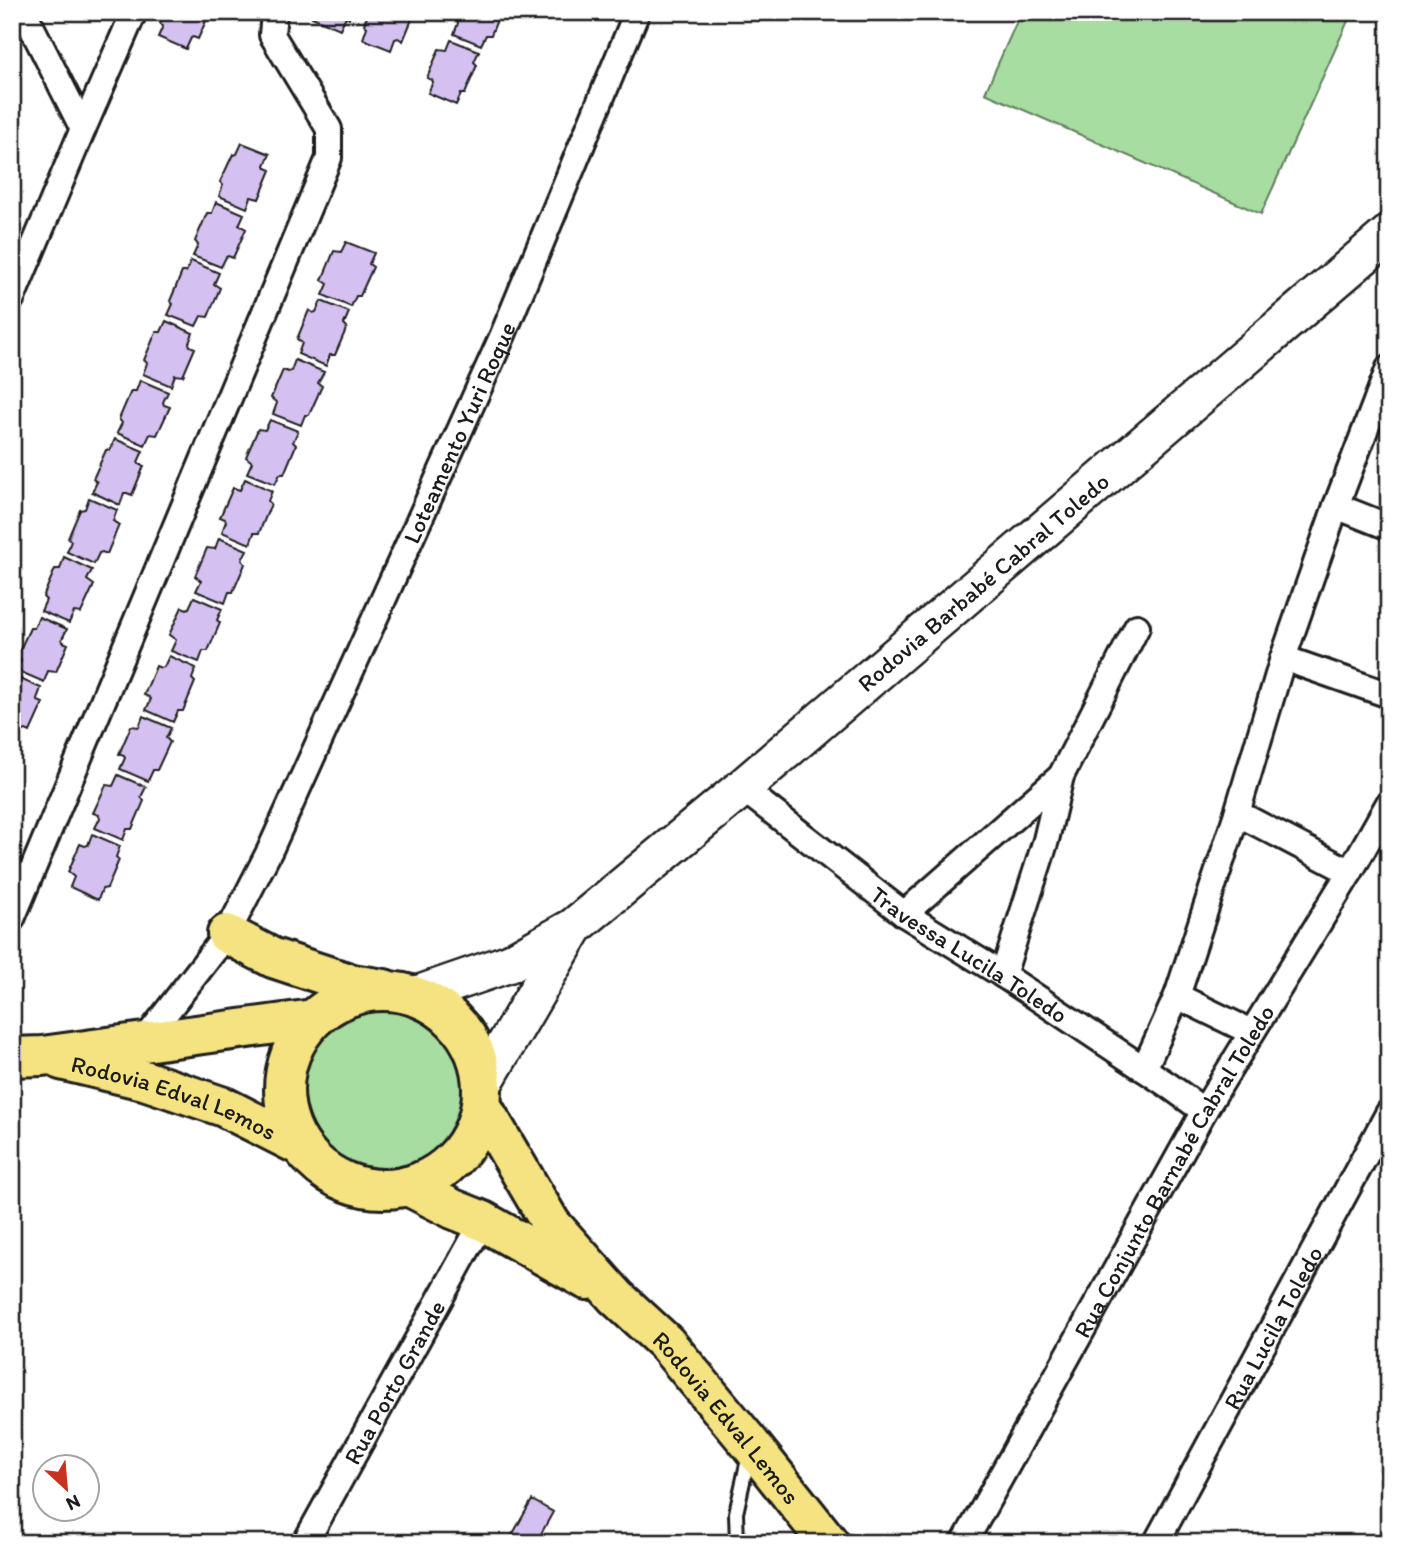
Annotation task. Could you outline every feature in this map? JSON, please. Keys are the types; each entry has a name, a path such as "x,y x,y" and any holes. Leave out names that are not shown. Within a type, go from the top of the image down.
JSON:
{"main road":[{"path":"227,934 273,958 352,984 403,992 464,1028 483,1095 457,1158 408,1186 377,1189 348,1183 322,1168 301,1146 287,1114 284,1080 293,1047 317,1015 365,991 403,992"},
{"path":"273,958 305,985 317,1015"},
{"name":"Rodovia Edval Lemos","path":"27,1056 317,1015"},
{"name":"Rodovia Edval Lemos","path":"27,1056 144,1080 224,1107 301,1146"},
{"name":"Rodovia Edval Lemos","path":"483,1095 551,1224 616,1297 666,1343 829,1543"},
{"name":"Rodovia Edval Lemos","path":"408,1186 482,1221 616,1297"}],"street":[{"path":"24,12 83,129"},
{"path":"12,298 134,12"},
{"path":"12,919 329,158 329,130 272,35 274,12"},
{"name":"Loteamento Yuri Roque","path":"144,1041 227,934 270,850 502,337 637,12"},
{"name":"Rodovia Barbabé Cabral Toledo","path":"403,992 510,963 574,927 742,788 1389,234"},
{"path":"1144,1069 1177,996 1237,814 1283,658 1336,506 1389,368"},
{"path":"1336,506 1389,527"},
{"path":"1003,975 1046,840 1061,776 1137,627"},
{"path":"1283,658 1389,695"},
{"path":"904,914 1061,776"},
{"name":"Travessa Lucila Toledo","path":"742,788 904,914 1003,975 1168,1084 1204,1111"},
{"name":"Rua Conjunto Barnabé Cabral Toledo","path":"964,1543 1204,1111 1389,803"},
{"path":"1237,814 1350,872"},
{"name":"Rodovia Barbabé Cabral Toledo","path":"483,1095 574,927"},
{"path":"1177,996 1251,1032"},
{"name":"Rua Lucila Toledo","path":"1156,1543 1389,1112"},
{"name":"Rua Porto Grande","path":"305,1543 482,1221"}],"lane":[{"path":"737,1543 736,1513 751,1445"}],"green space":[{"path":"1021,12 1352,12 1261,214 985,93"},
{"path":"383,1000 417,1007 433,1015 446,1027 458,1040 466,1056 473,1090 466,1124 458,1140 446,1153 433,1165 417,1173 383,1180 349,1173 333,1165 320,1153 308,1140 300,1124 293,1090 300,1056 308,1040 320,1027 333,1015 349,1007"}],"building":[{"path":"165,12 210,12 198,39 191,38 186,49 158,37"},
{"path":"315,12 352,12 349,18 345,18 340,29 312,17"},
{"path":"369,12 415,12 403,41 395,39 391,50 363,39 367,27 364,24"},
{"path":"455,12 500,12 491,35 486,35 481,45 454,34 458,23 452,19"},
{"path":"451,40 479,51 474,62 477,65 465,94 461,94 456,105 428,93 433,82 427,78 439,49 447,50"},
{"path":"242,143 270,154 265,165 271,170 259,199 251,197 247,208 219,196 223,185 220,182 233,154 237,154"},
{"path":"216,202 244,214 239,225 246,229 233,258 226,257 221,267 193,256 198,245 195,241 207,213 212,213"},
{"path":"346,242 374,253 369,264 373,267 360,296 356,296 351,307 323,295 328,284 322,280 334,251 341,252"},
{"path":"191,261 219,273 214,284 220,288 208,317 201,316 196,326 168,315 173,304 170,301 182,272 186,272"},
{"path":"321,301 349,312 344,324 347,327 335,355 330,355 326,366 298,354 302,343 297,339 309,310 316,312"},
{"path":"166,321 193,333 189,343 195,348 183,376 175,375 171,386 143,374 147,363 144,360 156,332 161,332"},
{"path":"295,360 324,372 318,383 322,386 309,415 305,415 301,425 273,414 277,403 271,398 283,370 291,371"},
{"path":"140,380 168,392 163,402 170,407 157,435 150,434 145,445 117,433 122,423 119,419 131,391 136,391"},
{"path":"270,420 298,431 293,442 296,445 284,474 280,474 275,484 247,473 252,462 246,457 258,429 265,430"},
{"path":"115,439 143,451 138,462 144,466 132,495 124,493 120,505 92,492 97,482 93,479 106,450 110,450"},
{"path":"245,479 272,491 268,501 271,504 259,533 254,533 250,544 222,532 226,521 220,517 233,488 240,490"},
{"path":"89,498 117,510 113,521 119,525 107,554 99,553 94,564 67,552 71,541 68,538 80,510 85,509"},
{"path":"219,538 247,550 242,560 245,564 225,603 196,591 201,581 195,576 207,548 215,549"},
{"path":"64,557 92,570 87,580 94,585 81,613 74,612 69,623 41,611 46,600 43,597 55,569 60,569"},
{"path":"194,597 222,609 217,620 220,623 208,651 203,651 199,662 171,651 176,640 169,635 182,607 189,608"},
{"path":"39,617 67,629 62,639 68,644 56,672 48,671 44,682 16,670 21,660 17,656 30,628 34,628"},
{"path":"169,656 196,668 192,679 195,682 183,711 178,711 173,722 146,710 151,699 144,695 156,666 164,667"},
{"path":"13,676 41,688 37,699 43,703 30,732 23,731 18,741 12,739"},
{"path":"143,716 171,728 166,738 170,742 157,770 153,770 148,781 120,769 125,758 119,754 131,726 139,727"},
{"path":"118,775 146,787 141,797 144,801 132,829 127,829 123,840 95,828 100,818 93,813 106,785 113,786"},
{"path":"92,834 120,846 116,857 119,860 107,888 102,889 98,900 70,887 74,877 68,872 80,844 88,845"},
{"path":"532,1500 553,1512 536,1543 522,1543 511,1537"}]}
